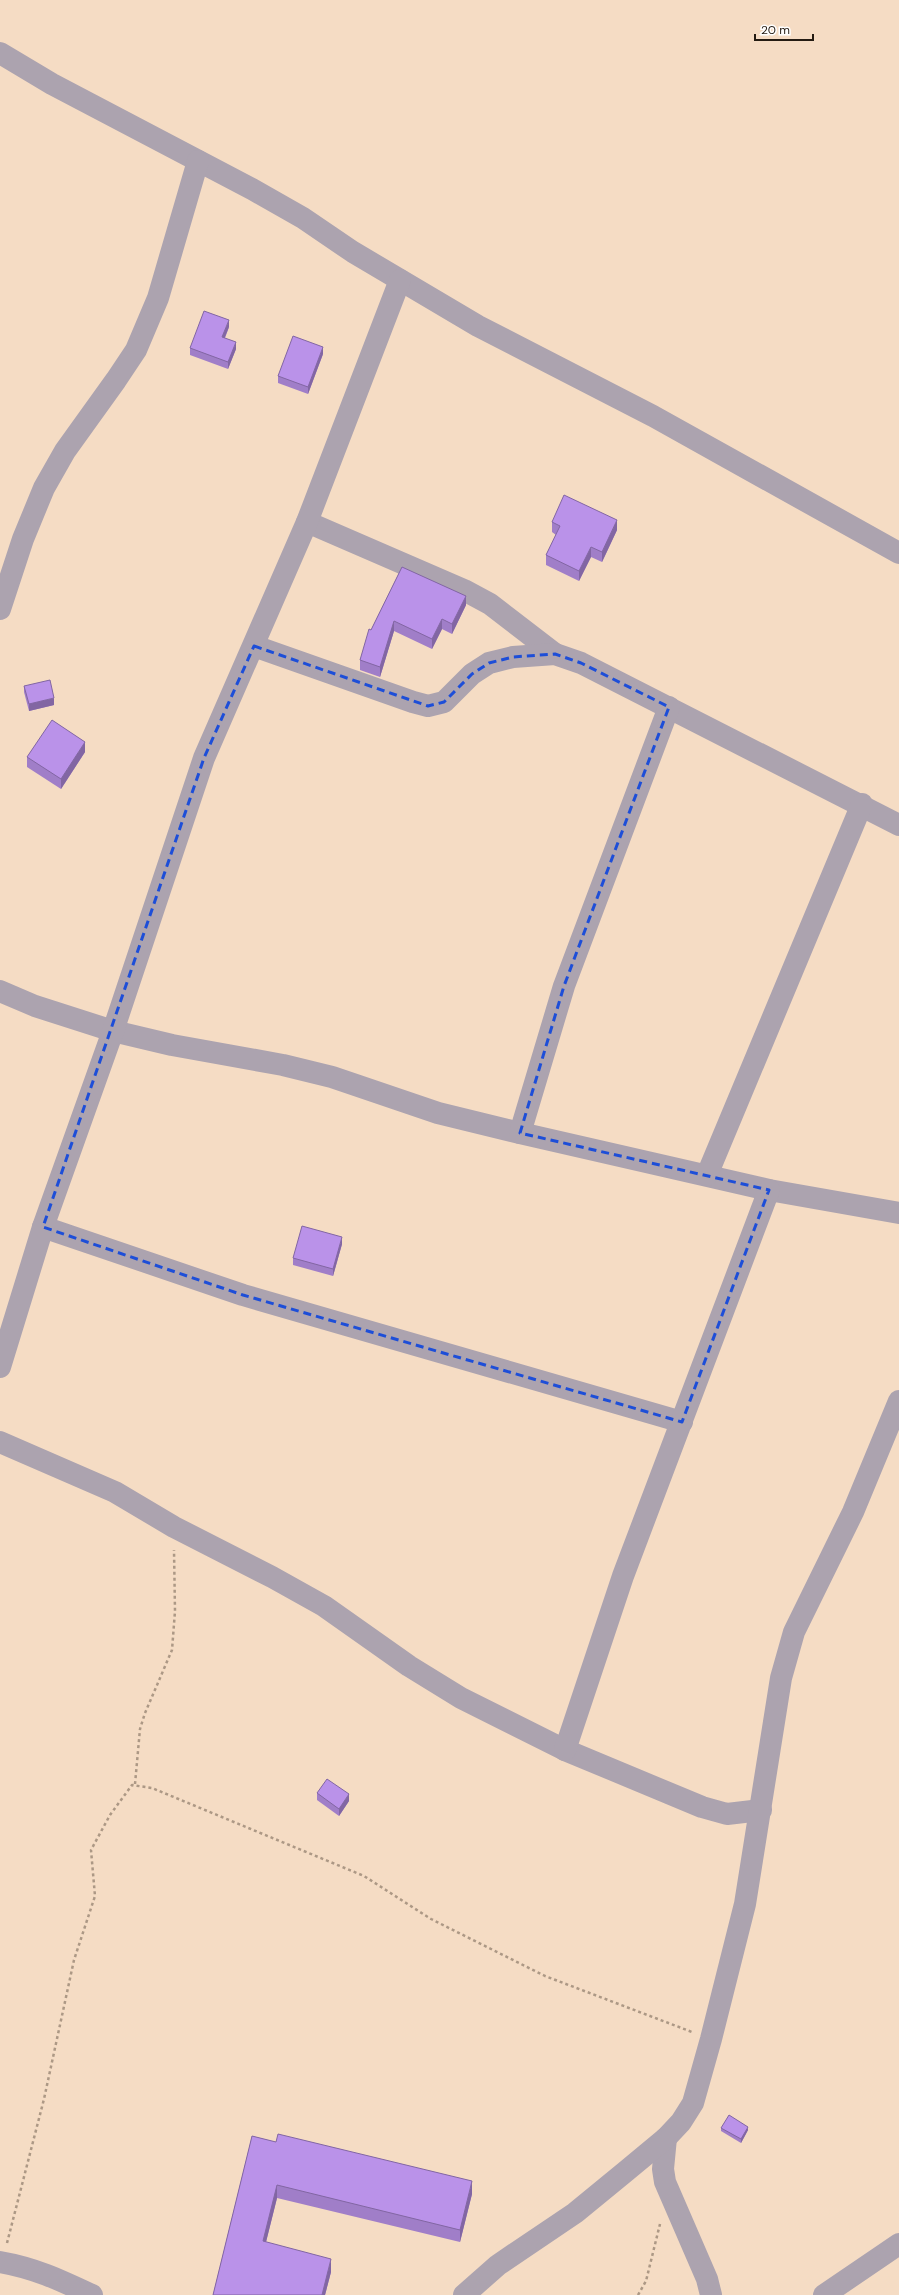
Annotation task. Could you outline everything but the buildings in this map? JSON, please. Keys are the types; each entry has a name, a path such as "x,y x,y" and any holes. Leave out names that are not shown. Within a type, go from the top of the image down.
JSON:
{"street":[{"path":"0,53 52,84 297,215 400,280 478,326 653,416 899,553"},
{"path":"0,609 23,539 44,488 65,451 108,392 136,350 158,298 198,161"},
{"path":"0,1367 43,1227 113,1031 204,758 307,522 400,280"},
{"path":"307,522 464,590 490,604 555,654 581,663 862,804 899,825"},
{"path":"254,646 428,706 444,702 472,674 489,663 513,657 555,654"},
{"path":"520,1133 564,986 669,707"},
{"path":"707,1175 862,804"},
{"path":"0,991 35,1006 113,1031 172,1045 283,1065 332,1077 438,1113 769,1190 899,1213"},
{"path":"565,1750 623,1576 769,1190"},
{"path":"43,1227 243,1295 682,1422"},
{"path":"464,2295 498,2265 575,2213 666,2138 681,2122 693,2102 711,2039 745,1904 781,1678 794,1632 853,1512 899,1400"},
{"path":"0,1442 115,1492 174,1527 324,1606 409,1666 461,1698 565,1750 702,1807 727,1814 761,1810"},
{"path":"666,2138 663,2169 669,2195 707,2279 711,2295"},
{"path":"824,2295 899,2244"},
{"path":"1,2263 27,2267 42,2272 92,2295"}],"path":[{"path":"135,1784 140,1729 145,1713 172,1650 174,1637 174,1527"},
{"path":"1,2263 44,2099 74,1960 95,1896 91,1850 110,1815 129,1787 135,1784 152,1788 364,1876 431,1919 545,1976 711,2039"},
{"path":"638,2295 646,2281 669,2195"}],"highlighted area":[{"path":"254,646 428,706 444,702 472,674 489,663 513,657 555,654 581,663 669,707 564,986 520,1133 769,1190 682,1422 243,1295 43,1227 204,758"}]}
